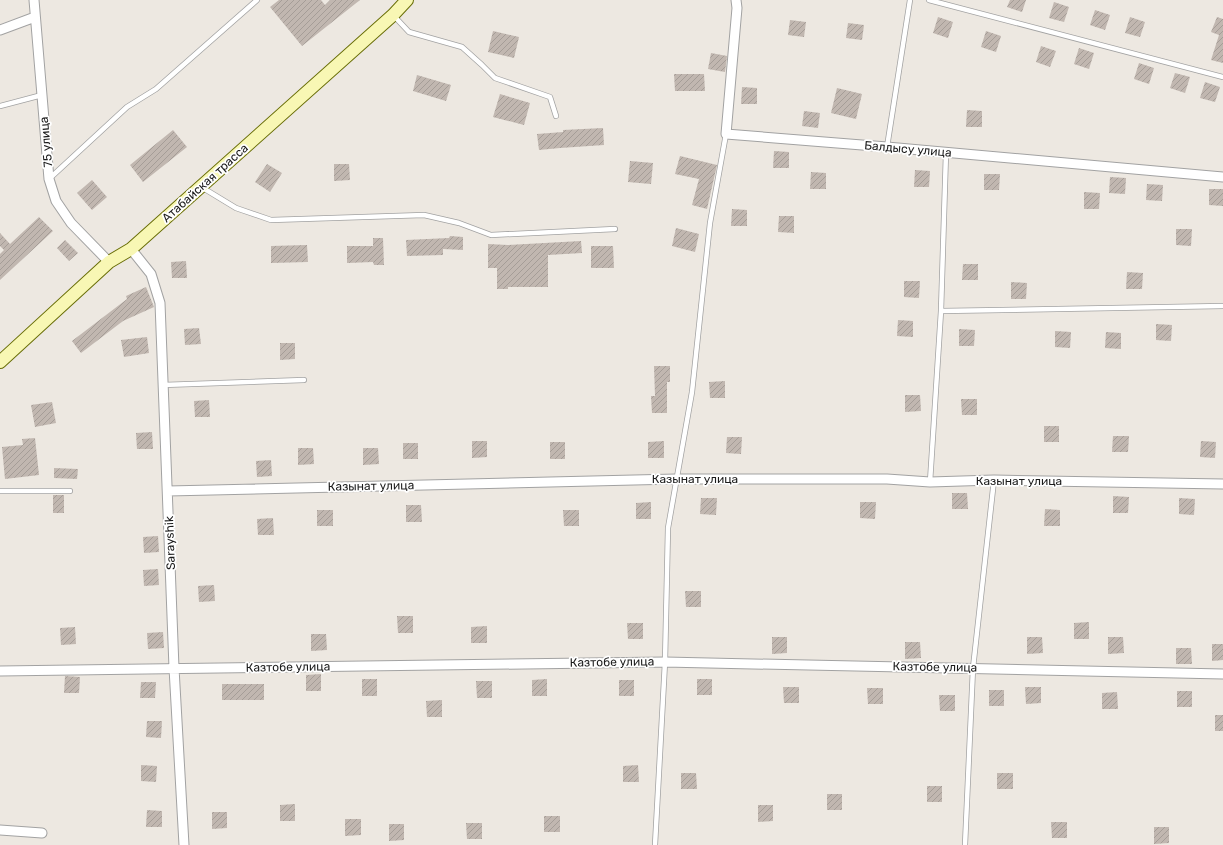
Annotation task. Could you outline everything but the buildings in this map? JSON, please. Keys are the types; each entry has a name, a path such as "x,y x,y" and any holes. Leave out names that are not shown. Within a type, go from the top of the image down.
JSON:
{"main road":[{"name":"Атабайская трасса","path":"0,362 109,262 131,249 201,187 393,15 407,0"}],"street":[{"name":"75 улица","path":"34,0 49,179 56,201 71,223 109,262"},
{"path":"726,134 737,8 736,0"},
{"path":"0,30 35,17"},
{"name":"Балдысу улица","path":"726,134 946,153 1222,174"},
{"name":"Sarayshik","path":"131,249 151,274 160,303 174,668 184,845"},
{"name":"Казынат улица","path":"168,491 676,479 887,479 930,482 994,480 1223,484"},
{"name":"Казтобе улица","path":"0,671 665,662 1223,674"},
{"path":"0,830 42,833"}],"lane":[{"path":"49,179 128,107 156,89 257,0"},
{"path":"887,147 910,0"},
{"path":"929,0 1223,77"},
{"path":"393,15 409,32 462,47 495,78 550,97 556,116"},
{"path":"0,106 42,95"},
{"path":"654,845 665,662 668,528 692,392 710,223 726,134"},
{"path":"930,482 941,311 946,153"},
{"path":"201,187 236,208 271,220 424,215 459,223 491,235 615,229"},
{"path":"941,311 1223,306"},
{"path":"163,385 304,380"},
{"path":"965,845 973,668 994,480"},
{"path":"0,491 70,491"}]}
